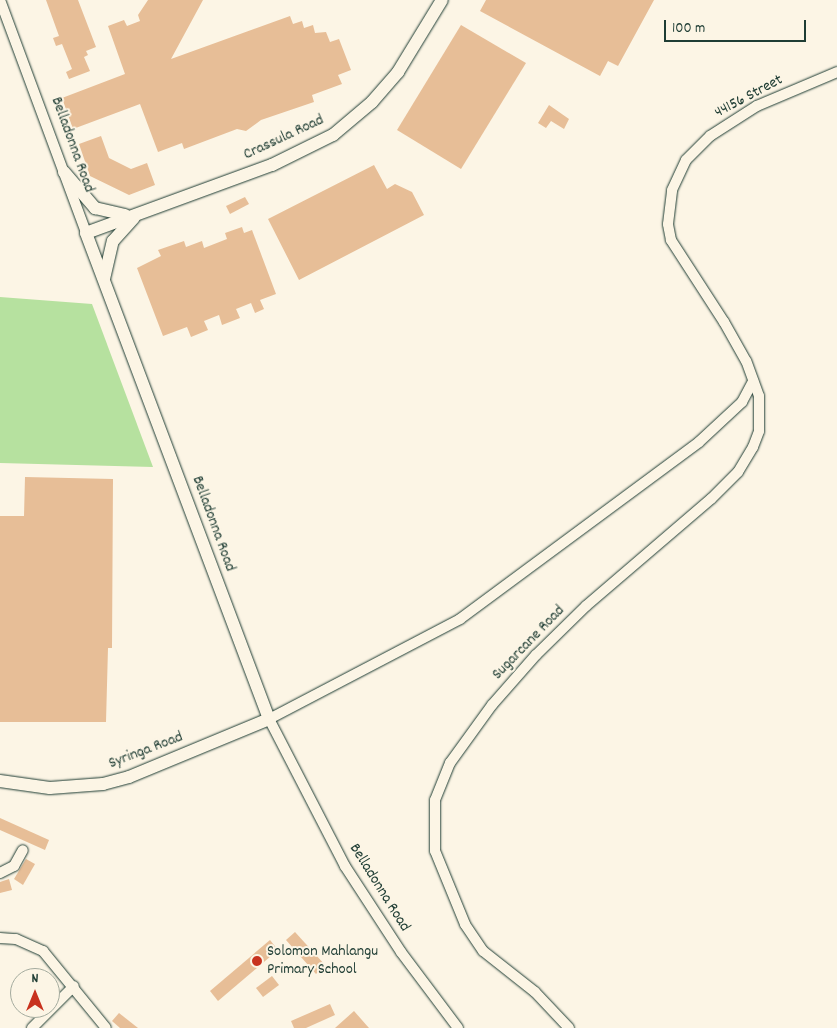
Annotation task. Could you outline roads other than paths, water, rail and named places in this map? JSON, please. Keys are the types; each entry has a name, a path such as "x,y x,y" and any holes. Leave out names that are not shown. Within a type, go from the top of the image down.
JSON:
{"street":[{"name":"Belladonna Road","path":"0,0 103,281 269,719 345,866 401,952 458,1028"},
{"name":"Crassula Road","path":"86,233 272,165 333,135 372,102 398,72 442,0"},
{"name":"44156 Street","path":"709,298 671,240 668,208 678,173 696,149 733,120 837,72"},
{"path":"64,172 95,208 115,215 140,212"},
{"path":"103,281 113,241 125,225 140,212"},
{"name":"Sugarcane Road","path":"569,1028 535,992 483,951 464,924 435,851 435,800 450,763 492,705 536,655 738,472 759,431 759,396 746,361 709,298"},
{"path":"269,719 460,619 698,442 742,402 752,381"},
{"name":"Syringa Road","path":"0,781 50,788 102,784 129,777 269,719"},
{"path":"0,873 14,866 23,850"},
{"path":"0,938 16,939 43,951 74,986 106,1028"},
{"path":"32,1028 74,986"}],"place":[{"name":"Solomon Mahlangu Primary School","path":"257,961"}]}
